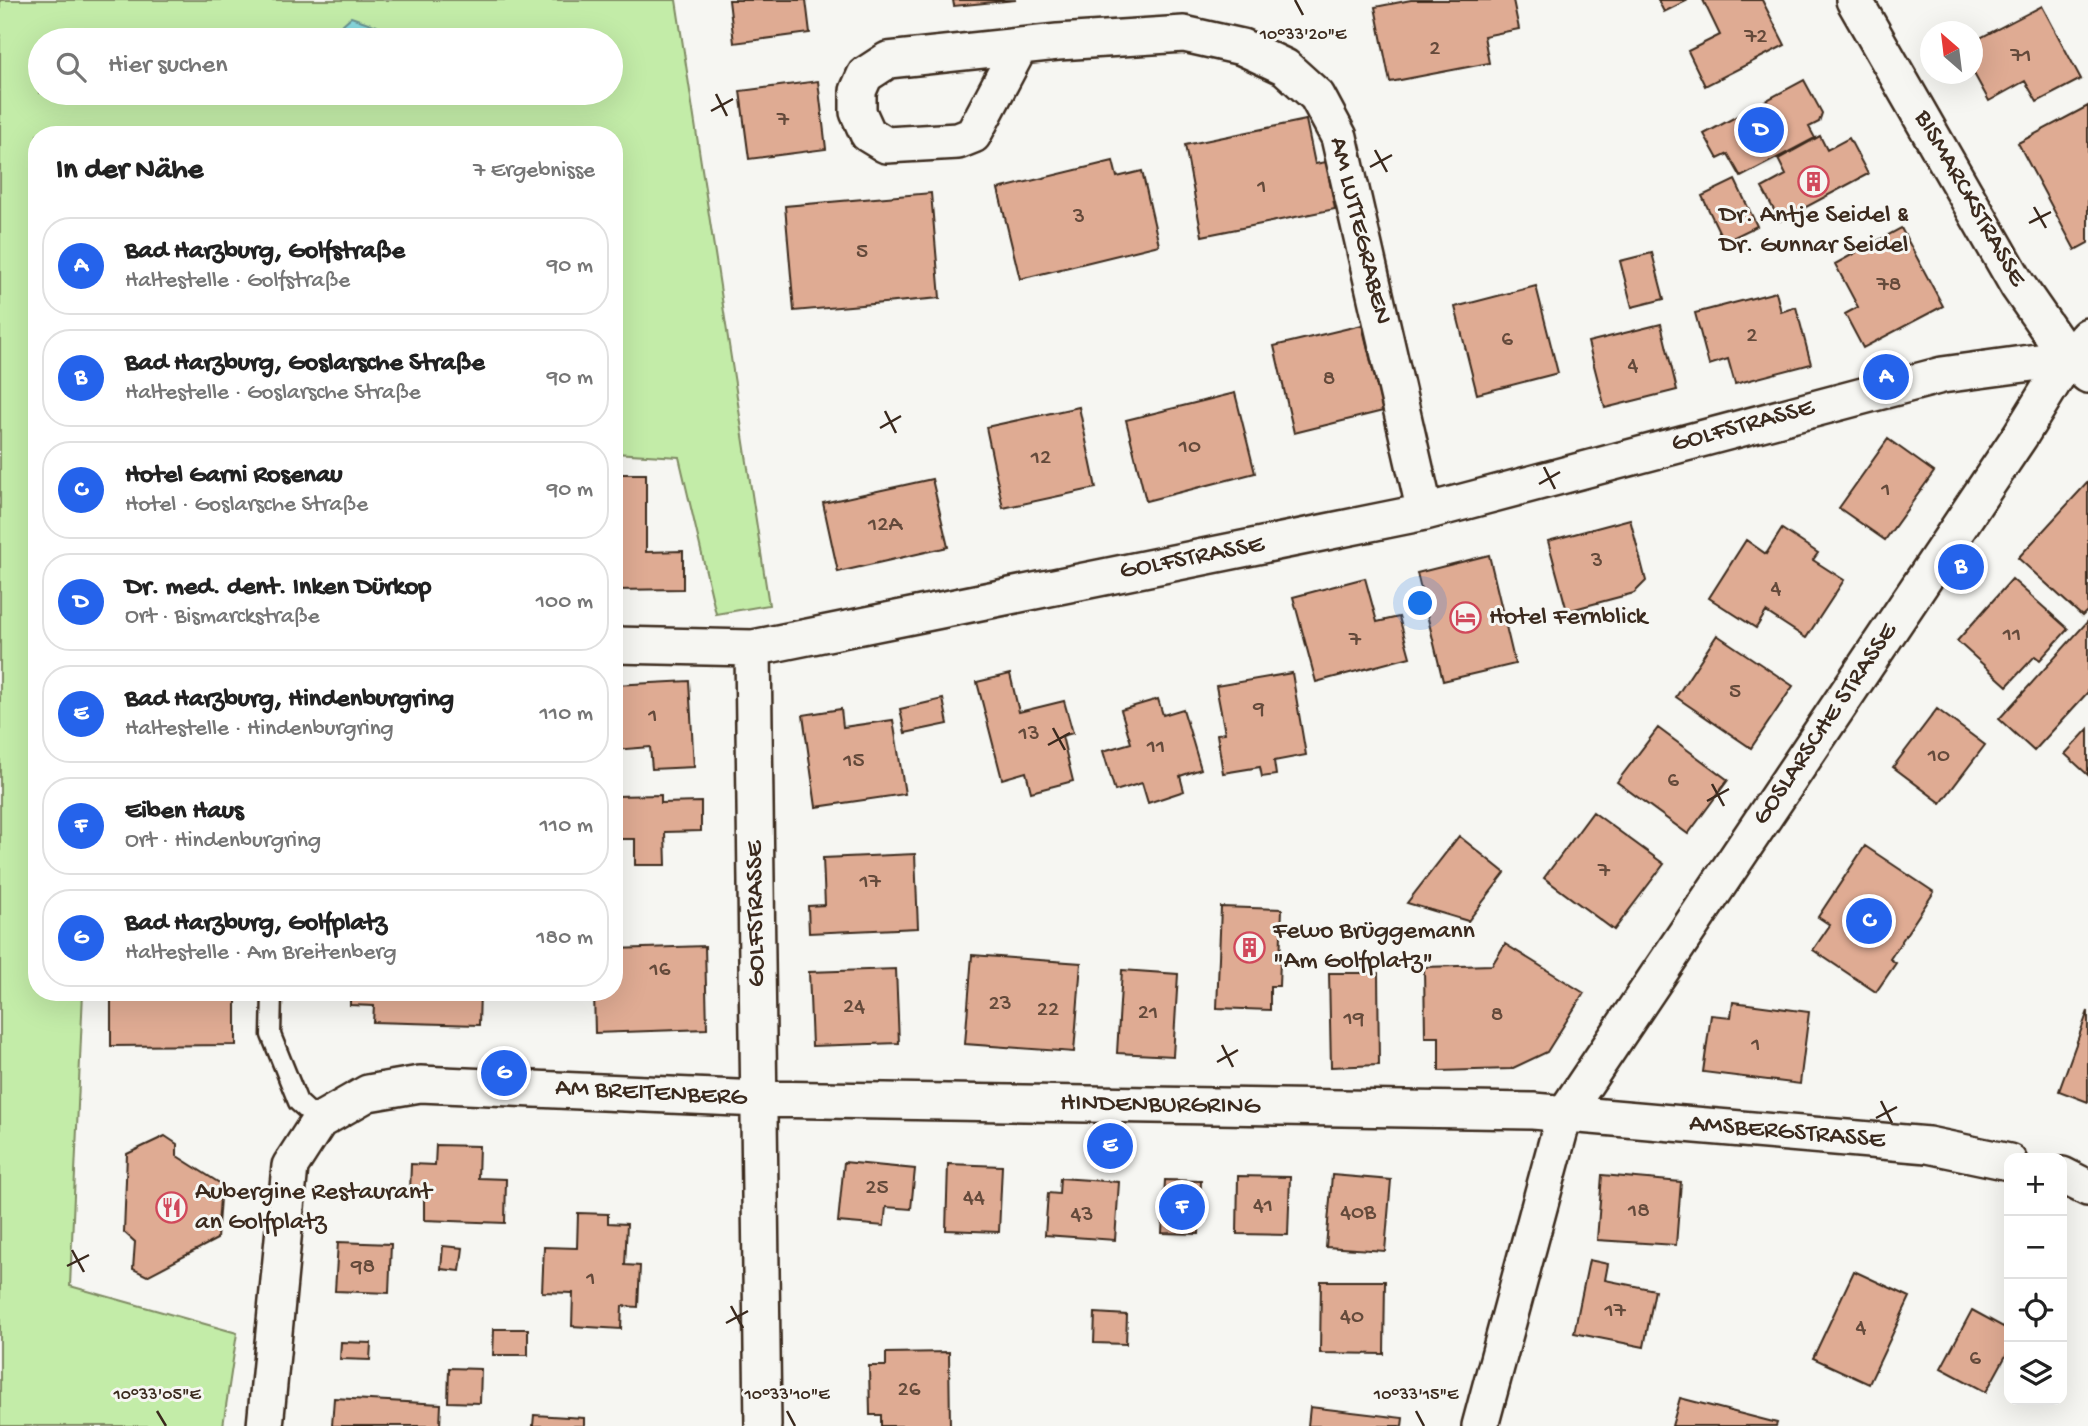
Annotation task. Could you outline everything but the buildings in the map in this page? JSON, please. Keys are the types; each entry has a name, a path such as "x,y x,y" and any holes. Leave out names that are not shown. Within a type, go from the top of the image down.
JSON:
{"street":[{"name":"BISMARCKSTRASSE","path":"1854,0 2018,286 2081,356"},
{"name":"AM LUTTEGRABEN","path":"1020,46 1184,34 1242,47 1285,67 1317,96 1339,136 1425,512"},
{"name":"GOLFSTRASSE","path":"760,1099 753,648 1425,512 1942,375 2081,356"},
{"name":"GOSLARSCHE STRASSE","path":"1564,1115 2020,436 2081,356"},
{"path":"623,645 753,648"},
{"name":"AM BREITENBERG","path":"265,1426 290,1166 319,1121 369,1093 419,1084 760,1099"},
{"name":"HINDENBURGRING","path":"760,1099 1534,1111 1564,1115"},
{"path":"760,1099 763,1426"},
{"name":"AMSBERGSTRASSE","path":"1564,1115 1928,1144 2004,1161"},
{"path":"1480,1426 1564,1115"},
{"path":"2067,1178 2088,1188"}],"lane":[{"path":"272,1001 271,1035 298,1102 319,1121"}],"green space":[{"path":"0,0 676,0 769,605 716,614 679,457 623,454 623,126 28,126 28,1001 83,1001 70,1286 237,1333 223,1426 0,1426"}],"water":[{"path":"351,17 378,28 339,28"}],"place":[{"name":"Dr. med. dent. Inken Dürkop","path":"1761,130"},
{"name":"Dr. Antje Seidel & Dr. Gunnar Seidel","path":"1814,181"},
{"name":"Bad Harzburg, Golfstraße","path":"1886,377"},
{"name":"Bad Harzburg, Goslarsche Straße","path":"1961,567"},
{"name":"Hotel Fernblick","path":"1466,618"},
{"name":"Hotel Garni Rosenau","path":"1869,921"},
{"name":"Fewo Brüggemann \"Am Golfplatz\"","path":"1250,947"},
{"name":"Bad Harzburg, Golfplatz","path":"504,1073"},
{"name":"Bad Harzburg, Hindenburgring","path":"1110,1146"},
{"name":"Eiben Haus","path":"1182,1207"},
{"name":"Aubergine Restaurant an Golfplatz","path":"172,1208"}]}
